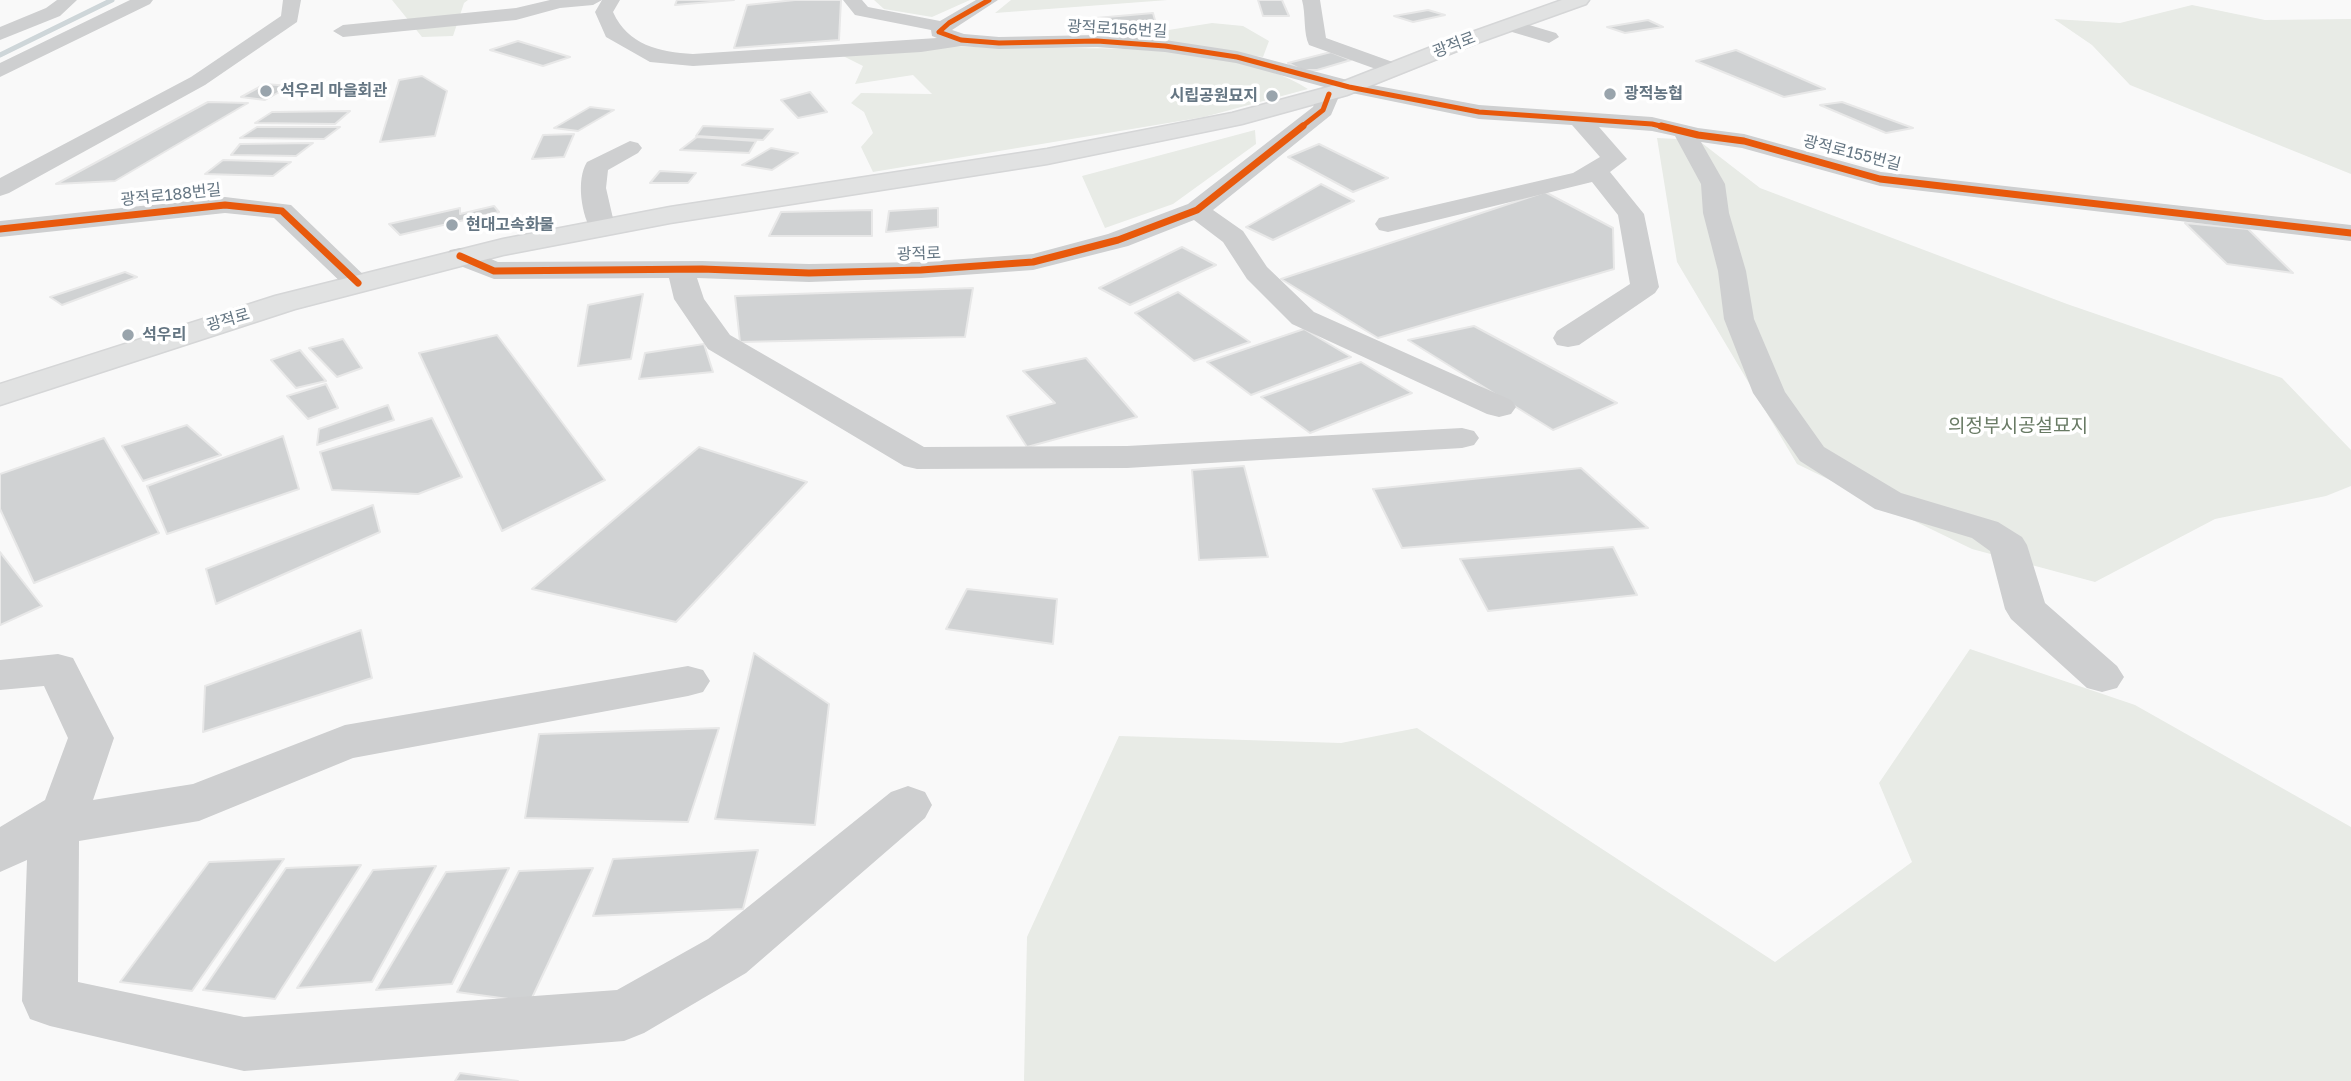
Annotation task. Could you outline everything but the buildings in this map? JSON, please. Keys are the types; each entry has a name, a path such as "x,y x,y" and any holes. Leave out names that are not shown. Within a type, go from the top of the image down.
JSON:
{"main road":[{"name":"광적로","path":"0,395 202,327 460,256 602,227 1144,138 1339,90 1580,0"}],"street":[{"path":"0,34 53,12 68,0"},
{"path":"0,71 144,0"},
{"path":"421,41 382,33 336,30 516,14 560,3 593,0"},
{"name":"광적로156번길","path":"611,0 604,12 613,33 657,58 705,59 921,46 961,40 999,43 1097,41 1165,46 1237,57 1339,90"},
{"path":"852,0 862,11 944,27"},
{"path":"961,40 939,32 989,0"},
{"path":"1311,0 1317,41 1394,69"},
{"path":"0,188 198,81 295,13"},
{"path":"1509,25 1549,37"},
{"name":"광적로155번길","path":"1339,90 1479,112 1532,109 1578,118 1652,124 1684,132 1745,141 1880,179 2351,233"},
{"name":"광적로","path":"460,256 494,271 681,270 808,274 921,271 1033,261 1118,240 1197,210 1323,110 1339,90"},
{"path":"1388,224 1581,178 1615,159 1578,118"},
{"path":"1684,132 1713,184 1716,213 1732,271 1739,319 1769,393 1812,454 1888,501 1985,530 2008,545 2026,610 2102,677"},
{"path":"602,227 593,188 596,167 630,148"},
{"path":"1567,338 1645,287 1631,214 1595,170"},
{"name":"광적로188번길","path":"0,229 225,205 282,211 358,283"},
{"path":"1197,210 1233,237 1258,273 1303,318 1499,407"},
{"path":"681,270 688,299 719,342 917,458 1127,457 1462,438"},
{"path":"0,675 58,669 91,738 53,844 50,1001 244,1044 624,1015 727,956 908,805"},
{"path":"0,852 62,818 199,802 345,742 688,681"}],"green space":[{"path":"392,0 468,0 464,3 453,36 422,37"},
{"path":"874,0 970,0 932,17 884,9"},
{"path":"1011,0 1168,0 995,13"},
{"path":"2192,5 2265,20 2351,19 2351,174 2130,85 2092,45 2054,19 2120,23"},
{"path":"1212,23 1243,26 1269,41 1263,57 1125,37"},
{"path":"954,46 1185,53 1230,60 1272,72 1308,89 1204,117 873,172 861,147 873,133 864,112 851,103 861,93 932,94 913,75 855,84 863,66 843,56"},
{"path":"1255,130 1256,144 1173,204 1105,228 1082,176"},
{"name":"의정부시공설묘지","path":"1657,138 1698,140 1760,188 2067,304 2282,378 2351,450 2351,486 2326,496 2215,519 2095,582 1972,549 1797,464 1677,262"},
{"path":"1970,649 2135,705 2351,827 2351,1081 1024,1081 1027,937 1119,736 1341,743 1417,728 1775,962 1912,862 1879,783"}],"waterway":[{"path":"0,55 112,0"}],"cycle path":[{"path":"989,0 949,23 939,32 961,40 999,43 1097,41 1165,46 1237,57 1349,87 1479,112 1652,124 1698,135 1744,141 1880,179 2351,233"},
{"path":"460,256 494,271 702,269 809,273 921,270 1033,262 1118,240 1197,210 1323,110 1329,94"},
{"path":"0,229 225,205 282,211 358,283"}],"place":[{"name":"석우리 마을회관","path":"266,91"},
{"name":"광적농협","path":"1610,94"},
{"name":"시립공원묘지","path":"1272,96"},
{"name":"현대고속화물","path":"452,225"},
{"name":"석우리","path":"128,335"}]}
